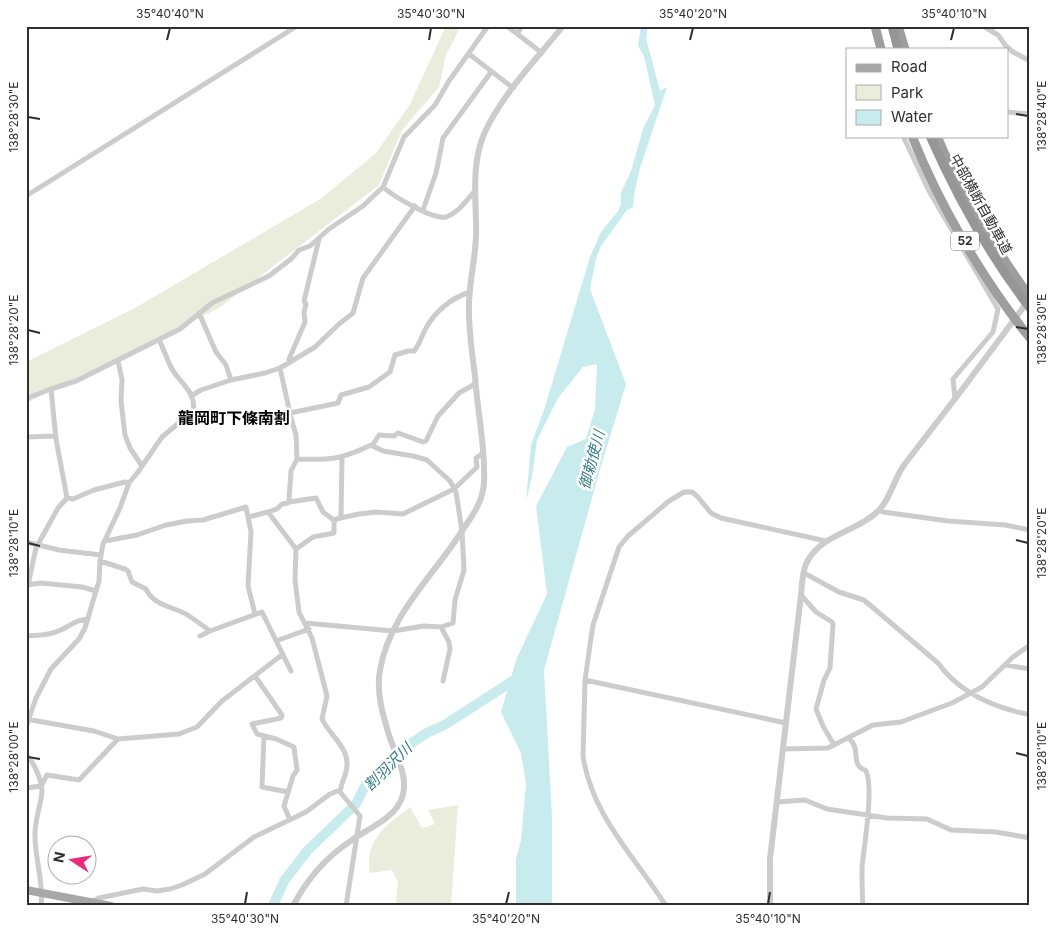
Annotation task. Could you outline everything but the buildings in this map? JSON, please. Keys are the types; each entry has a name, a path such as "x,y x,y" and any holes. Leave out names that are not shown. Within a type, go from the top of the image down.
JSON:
{"highway":[{"path":"875,26 881,48"},
{"path":"892,26 898,48"},
{"path":"898,26 905,48"},
{"name":"52","path":"913,138 938,193 962,236 1014,318 1030,338"},
{"name":"中部横断自動車道","path":"931,138 943,166 977,230 1010,282 1030,308"},
{"name":"52","path":"937,138 954,175 982,225 1030,298"}],"main road":[{"path":"26,890 112,906"}],"street":[{"path":"26,196 297,26"},
{"path":"26,400 51,389 76,382 180,329 212,303 269,276 300,250 310,246 329,230 364,206 383,187 404,136 435,105 449,81 488,26"},
{"path":"507,26 542,53"},
{"path":"517,34 522,26"},
{"path":"293,906 307,882 326,860 358,836 390,816 399,805 404,777 402,766 391,740 380,697 380,671 384,655 393,631 407,606 448,553 475,512 483,491 483,452 470,323 470,292 476,237 476,162 484,135 498,108 564,26"},
{"path":"983,26 998,36 1013,52 1030,62"},
{"path":"469,54 513,88"},
{"path":"423,210 436,174 443,138 491,72"},
{"path":"1008,112 1030,114"},
{"path":"904,138 929,192 998,309 993,332 953,379 955,399"},
{"path":"383,187 415,206 439,217 452,214 475,191"},
{"path":"191,396 201,390 231,380 280,368 315,347 339,324 353,314 362,278 415,206"},
{"path":"289,363 305,322 304,312 306,304 304,301 319,239"},
{"path":"290,413 338,403 341,395 368,387 390,372 395,355 408,350 414,351 419,346 424,330 443,306 470,292"},
{"path":"770,906 769,872 783,749 804,573 810,557 826,542 861,523 879,510 890,493 898,474 1030,298"},
{"path":"199,313 216,352 226,365 231,380"},
{"path":"26,726 51,669 80,639 99,580 100,558 105,540 129,483 162,437 193,411 194,407 191,396 185,384 173,372 159,340"},
{"path":"118,361 122,380 121,401 125,435 130,448 142,466"},
{"path":"280,368 296,435 297,459 291,471 289,502"},
{"path":"297,459 325,460 342,458 372,446 379,435 394,436 398,433 423,442 426,441 436,419 459,393 475,384"},
{"path":"51,389 56,436 67,498"},
{"path":"26,436 56,436"},
{"path":"305,623 393,631 424,626 441,627 453,623 455,600 464,570 462,531 454,489 450,481 427,460 383,451 372,446"},
{"path":"335,521 359,514 376,512 403,514 454,489 477,467 476,458 483,452"},
{"path":"341,518 342,458"},
{"path":"67,498 73,499 94,490 125,482 129,483"},
{"path":"666,906 610,826 592,791 587,778 583,756 585,680 593,625 619,547 623,540 669,501 684,492 692,492 698,496 711,513 721,518 826,542"},
{"path":"67,498 58,508 50,526 38,544 27,585 41,583 82,587 96,591"},
{"path":"249,517 268,512 289,502 316,498 323,512 335,521"},
{"path":"105,540 137,535 166,525 210,519 246,507 251,532 248,586 255,614"},
{"path":"879,510 948,521 1005,525 1030,530"},
{"path":"268,512 296,549 295,580 299,612 309,629 327,696 322,719 341,746 347,761 340,790 360,816 346,906"},
{"path":"296,549 314,537 334,533 335,521"},
{"path":"26,542 100,558 125,569 128,571 132,582 146,589 148,594 160,604 186,614 210,631"},
{"path":"804,573 839,592 864,600 938,663 942,669 971,694 1014,712 1030,715"},
{"path":"801,595 816,612 832,622 833,625 830,668 824,680 816,709 834,745"},
{"path":"200,636 262,612 291,671"},
{"path":"26,636 45,635 60,631 75,622 88,619"},
{"path":"441,627 450,650 443,681"},
{"path":"276,641 309,629"},
{"path":"783,749 823,748 850,738 873,725 901,722 952,703 982,687 1013,657 1030,645"},
{"path":"27,720 94,731 118,739 179,734 197,727 222,701 283,654"},
{"path":"1006,665 1030,668"},
{"path":"255,676 282,715 281,718 252,724 256,734 294,747 297,770 293,776 284,806 290,820"},
{"path":"585,680 786,723"},
{"path":"264,736 262,787 288,792"},
{"path":"850,738 855,744 857,763 859,767 866,771 868,776 868,815 862,881 863,906"},
{"path":"41,786 47,775 79,780 118,739"},
{"path":"26,755 31,760 41,786 41,797 34,835 43,892 41,906"},
{"path":"26,788 41,786"},
{"path":"93,902 99,898 143,889 170,890 182,885 205,874 254,837 306,812 330,794 340,790"},
{"path":"777,802 805,800 827,809 887,818 927,819 951,830 996,832 1030,838"}],"green space":[{"path":"446,26 461,26 446,55 439,87 402,130 379,185 219,308 26,403 26,362 135,308 322,198 376,153 409,106"},
{"path":"458,805 451,906 399,906 396,902 398,882 392,870 370,873 370,852 374,843 385,827 410,807 422,828 435,824 428,810"}],"water":[{"name":"御勅使川","path":"641,26 648,26 646,38 660,91 667,87 640,168 633,207 627,210 601,246 596,259 590,289 626,384 544,670 552,816 552,906 516,906 516,859 521,840 526,784 521,753 501,712 516,660 547,594 536,506 567,447 586,439 595,409 597,364 583,367 558,398 537,440 532,477 526,501 531,445 544,410 590,257 601,232 618,211 621,204 621,193 631,171 643,129 655,105 644,56 638,46"}],"waterway":[{"name":"割羽沢川","path":"273,906 284,881 308,850 356,804 365,786 413,742 446,724 522,675"}],"district":[{"name":"龍岡町下條南割","path":"234,418"}]}
